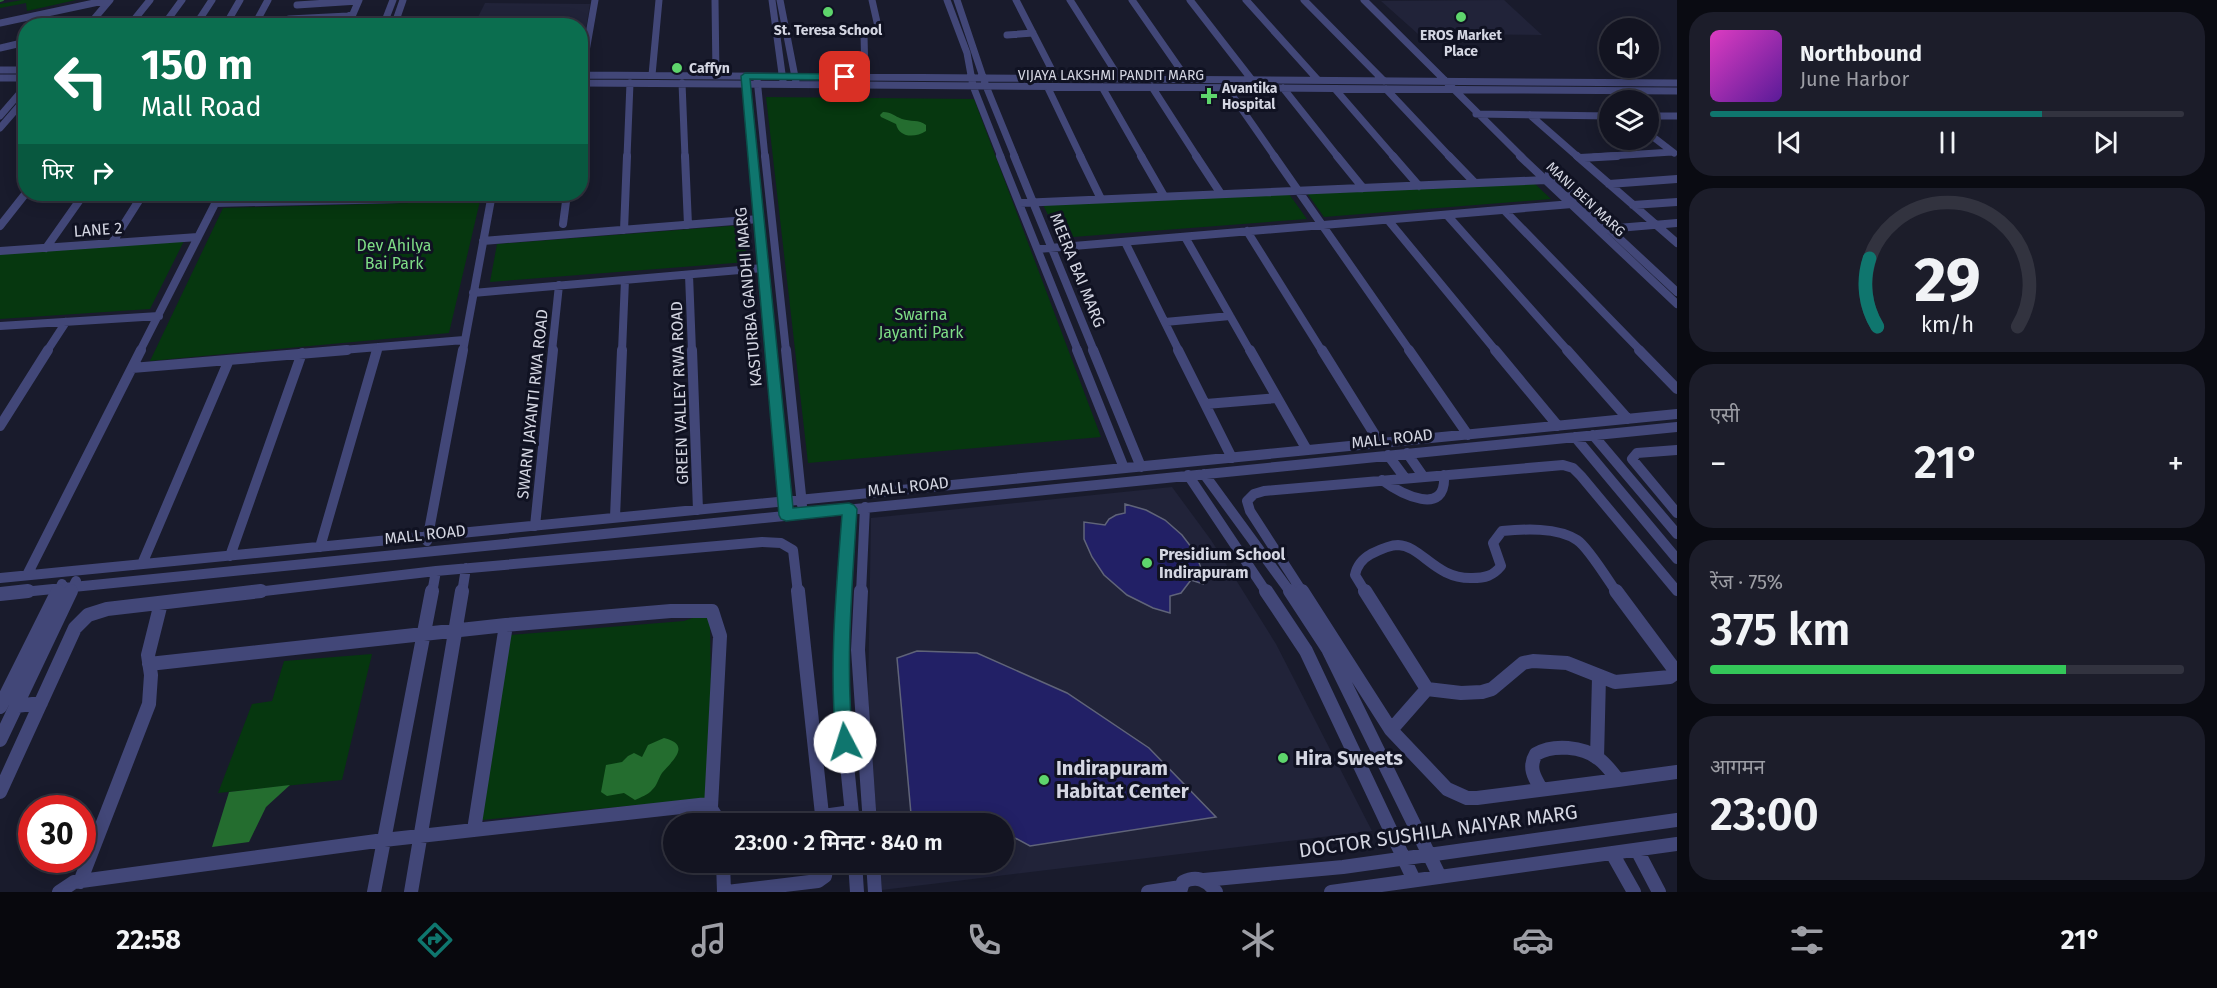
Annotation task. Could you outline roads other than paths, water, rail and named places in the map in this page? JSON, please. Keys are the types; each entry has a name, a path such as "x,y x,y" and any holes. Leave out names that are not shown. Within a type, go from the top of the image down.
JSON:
{"street":[{"path":"0,21 90,0"},
{"path":"0,21 109,0"},
{"path":"94,18 109,0"},
{"path":"135,18 150,0"},
{"path":"169,18 182,0"},
{"path":"200,18 212,0"},
{"path":"229,18 240,0"},
{"path":"258,18 268,0"},
{"path":"386,18 393,0"},
{"path":"397,18 404,0"},
{"path":"588,43 596,0"},
{"path":"652,75 659,0"},
{"path":"715,0 716,76"},
{"path":"772,0 783,80"},
{"path":"780,0 795,80"},
{"path":"872,0 879,31"},
{"name":"MEERA BAI MARG","path":"947,0 973,82 1124,468"},
{"name":"MEERA BAI MARG","path":"957,0 985,82 1142,466"},
{"path":"1016,0 1056,78"},
{"path":"1070,0 1120,79"},
{"path":"1132,0 1186,80"},
{"path":"1190,0 1252,80"},
{"path":"1246,0 1318,80"},
{"path":"1304,0 1475,183"},
{"path":"1364,0 1454,85"},
{"name":"MANI BEN MARG","path":"1373,0 1454,85 1677,292"},
{"path":"86,18 99,1"},
{"path":"289,18 298,2 359,1 353,14 328,18"},
{"path":"51,18 92,10"},
{"path":"0,28 18,24"},
{"path":"1007,34 1033,33"},
{"path":"864,35 865,77"},
{"path":"1,48 18,44"},
{"path":"0,70 18,70"},
{"name":"VIJAYA LAKSHMI PANDIT MARG","path":"588,80 652,75 716,76 746,80"},
{"name":"VIJAYA LAKSHMI PANDIT MARG","path":"795,80 865,77 973,82"},
{"path":"0,78 18,78"},
{"name":"VIJAYA LAKSHMI PANDIT MARG","path":"588,80 630,83 746,80 985,82 1056,78 1186,80 1283,88 1335,89 1385,85"},
{"name":"KASTURBA GANDHI MARG","path":"746,80 786,515"},
{"name":"KASTURBA GANDHI MARG","path":"758,80 802,513"},
{"name":"VIJAYA LAKSHMI PANDIT MARG","path":"985,82 1102,87 1224,84 1252,80 1318,80 1385,85 1677,83"},
{"path":"624,230 630,83"},
{"path":"682,83 688,225"},
{"path":"1224,84 1468,435"},
{"name":"VIJAYA LAKSHMI PANDIT MARG","path":"1454,85 1599,91"},
{"name":"MANI BEN MARG","path":"1454,85 1476,114 1677,304"},
{"path":"1047,86 1101,199"},
{"path":"1102,87 1164,196"},
{"path":"1152,87 1221,194"},
{"path":"1283,88 1364,188"},
{"path":"1335,89 1419,186"},
{"name":"VIJAYA LAKSHMI PANDIT MARG","path":"1659,92 1677,92"},
{"path":"0,116 18,95"},
{"path":"0,128 18,107"},
{"path":"1476,114 1599,116"},
{"path":"1530,115 1677,243"},
{"path":"1659,117 1675,118"},
{"path":"1659,142 1674,154"},
{"path":"1580,158 1674,154"},
{"path":"1609,184 1677,179"},
{"path":"1020,202 1546,180"},
{"path":"0,226 20,201"},
{"path":"46,248 79,201"},
{"path":"112,243 139,201"},
{"path":"27,575 216,201"},
{"path":"425,551 490,201"},
{"path":"563,224 566,201"},
{"path":"1633,205 1677,202"},
{"path":"1038,249 1572,204"},
{"path":"1504,210 1677,389"},
{"path":"1447,215 1628,419"},
{"path":"483,241 759,219"},
{"path":"1388,220 1558,426"},
{"path":"1598,230 1677,223"},
{"path":"1246,231 1380,443"},
{"path":"760,235 774,233"},
{"name":"LANE 2","path":"0,251 198,237"},
{"path":"1185,237 1307,450"},
{"path":"1125,242 1233,458"},
{"path":"473,293 763,268"},
{"name":"GREEN VALLEY RWA ROAD","path":"690,274 698,510"},
{"path":"615,517 626,280"},
{"name":"SWARN JAYANTI RWA ROAD","path":"535,526 559,285"},
{"path":"0,326 159,316"},
{"path":"1165,322 1230,316"},
{"path":"0,426 66,322"},
{"path":"132,368 464,340"},
{"path":"320,547 378,347"},
{"path":"230,556 302,353"},
{"path":"142,564 229,360"},
{"path":"1206,404 1277,398"},
{"name":"MALL ROAD","path":"0,578 1677,414"},
{"name":"MALL ROAD","path":"0,594 1677,427"},
{"path":"1593,435 1677,534"},
{"path":"1575,437 1677,560"},
{"path":"1677,450 1637,453 1632,459 1677,513"},
{"path":"1407,453 1423,476"},
{"path":"1388,455 1405,478"},
{"path":"1677,591 1573,468 1553,465 1264,491 1254,494 1247,501 1250,511 1392,730 1448,789 1457,795 1477,798 1677,772"},
{"path":"1204,474 1293,596 1328,649 1440,877"},
{"path":"1188,475 1306,651 1414,880"},
{"path":"1382,480 1403,495 1427,499 1437,497 1444,491 1446,484 1444,475"},
{"path":"865,507 858,650 869,813"},
{"path":"849,509 840,648 840,695 852,813"},
{"path":"1511,530 1565,535 1580,541 1674,669 1674,674 1670,677 1620,682 1568,663 1533,661 1523,663 1492,689 1482,692 1461,693 1427,689 1362,590 1355,575 1356,567 1362,560 1385,546 1404,546 1416,550 1452,576 1482,578 1496,573 1501,566 1493,543 1502,531 1511,530"},
{"path":"0,792 75,628 88,615 107,609 436,571 762,542 781,543 793,550 822,813"},
{"path":"411,892 466,568"},
{"path":"0,740 82,570"},
{"path":"374,892 436,571"},
{"path":"0,707 68,572"},
{"path":"80,882 149,704 149,649 161,603"},
{"path":"149,664 507,625 671,611 712,611 720,636 711,807"},
{"path":"474,830 507,625"},
{"path":"1597,758 1599,676"},
{"path":"1392,730 1427,689"},
{"path":"16,706 41,703"},
{"path":"1541,789 1532,773 1532,763 1535,755 1546,748 1575,748 1597,758 1618,780"},
{"path":"59,892 74,882 384,840 708,804 715,813"},
{"name":"DOCTOR SUSHILA NAIYAR MARG","path":"1148,892 1180,890 1183,882 1193,878 1204,880 1343,867 1677,820"},
{"path":"1331,892 1677,844"},
{"path":"1637,850 1659,892"},
{"path":"1612,853 1634,892"},
{"path":"724,873 726,892 818,880 825,876 825,873"},
{"path":"856,873 857,892"},
{"path":"874,873 875,892"},
{"path":"1204,880 1216,892"}],"place":[{"name":"St. Teresa School","path":"828,12"},
{"name":"EROS Market Place","path":"1461,17"},
{"name":"Caffyn","path":"677,68"},
{"name":"Avantika Hospital","path":"1209,96"},
{"name":"Presidium School Indirapuram","path":"1147,563"},
{"name":"Hira Sweets","path":"1283,758"},
{"name":"Indirapuram Habitat Center","path":"1044,780"}],"park label":[{"name":"Dev Ahilya Bai Park","path":"394,254"},
{"name":"Swarna Jayanti Park","path":"921,323"}]}
